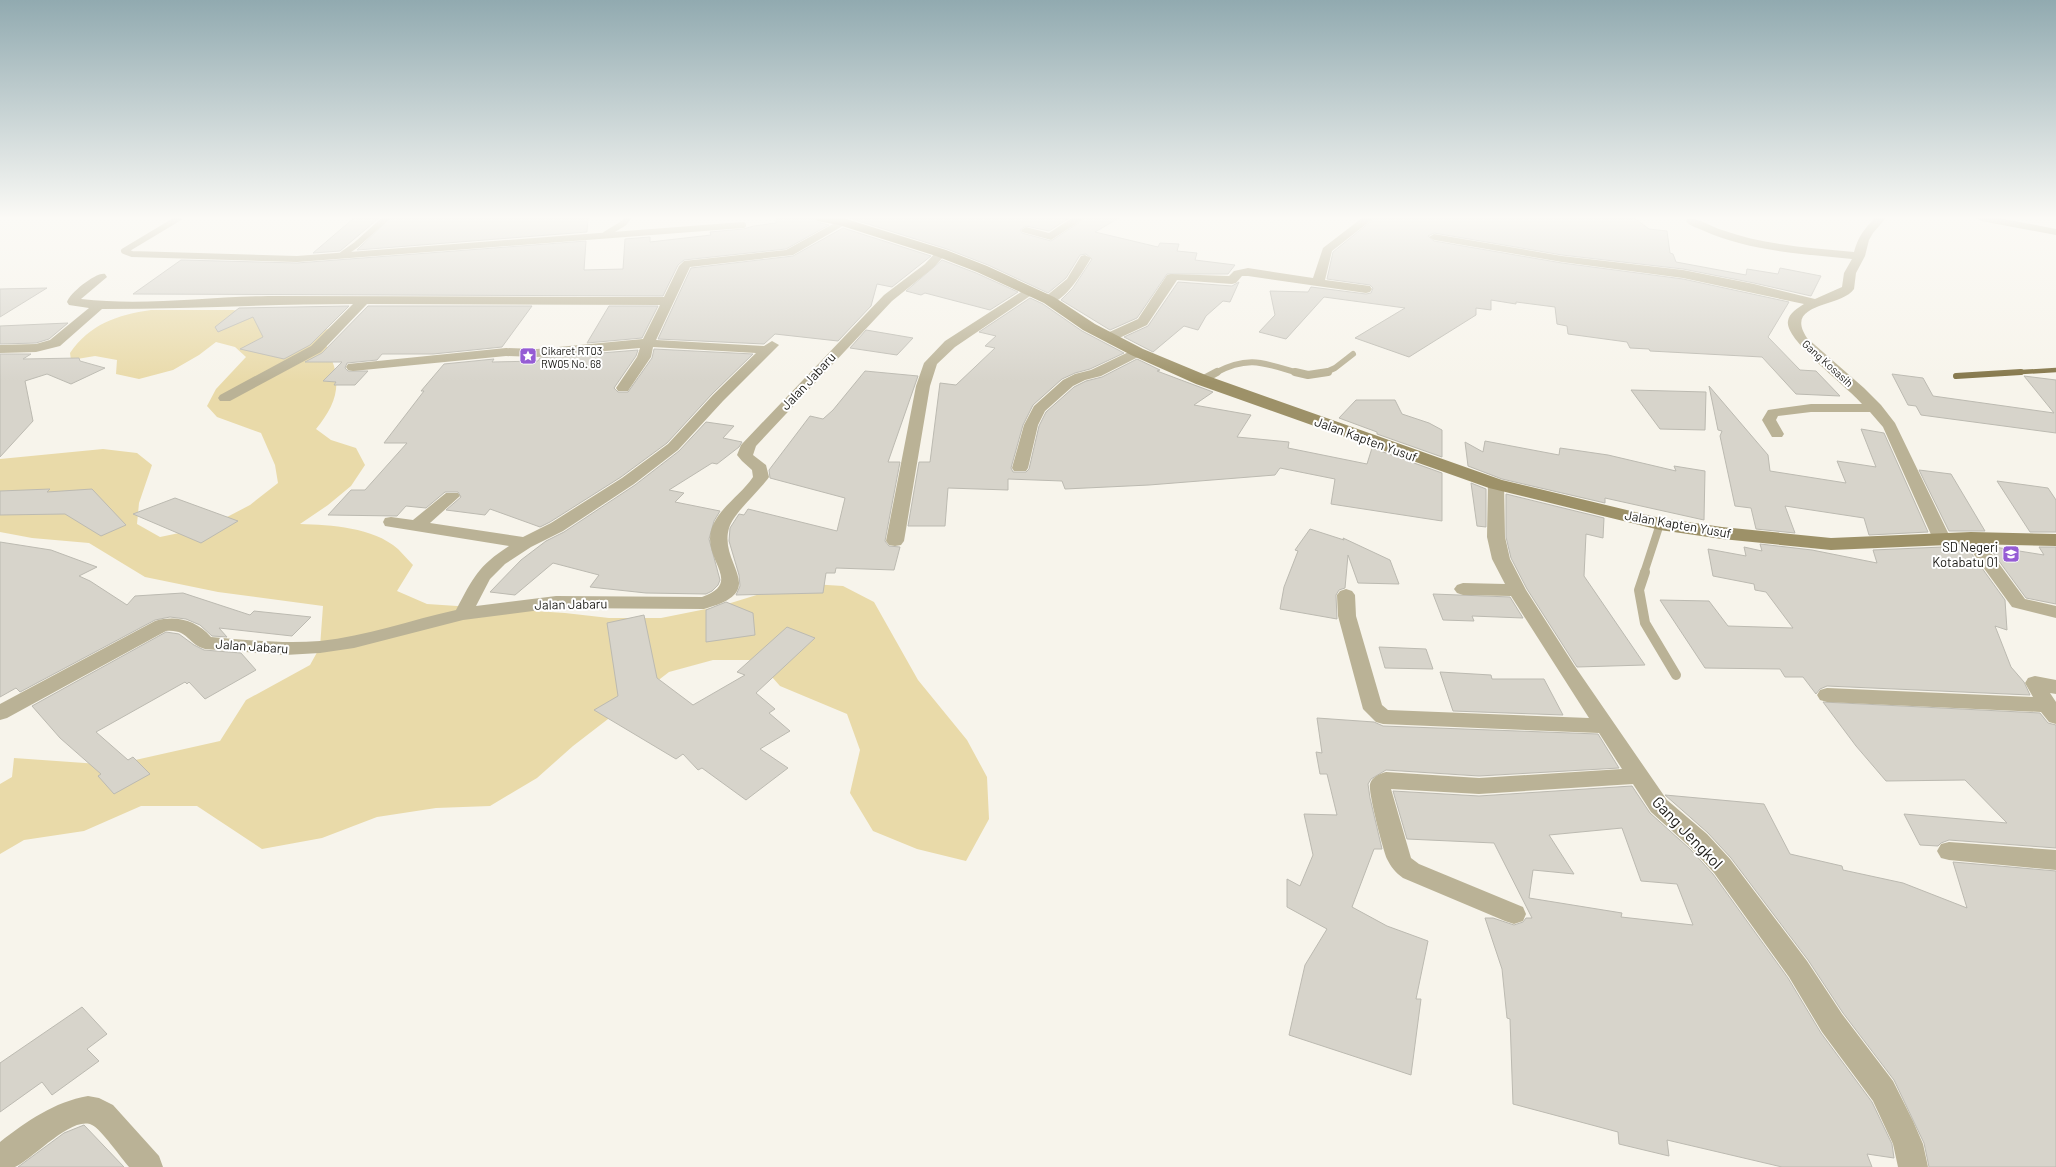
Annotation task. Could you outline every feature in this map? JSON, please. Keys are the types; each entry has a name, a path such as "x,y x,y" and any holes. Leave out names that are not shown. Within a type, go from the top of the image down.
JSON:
{"main road":[{"name":"Jalan Kapten Yusuf","path":"989,272 1049,300 1089,327 1137,352 1202,380 1496,484 1660,524 1722,533 1831,544 1971,538 2056,540"}],"street":[{"path":"623,388 644,357 648,343 682,272"},
{"name":"Jalan Jabaru","path":"0,713 162,625 177,623 198,633 205,643 285,650 354,642 463,614 556,602 704,603 725,594 730,588 732,581 720,549 718,534 725,520 761,477 760,468 745,455 749,445 888,298 921,272"},
{"path":"1049,300 1072,281 1077,272"},
{"path":"1110,338 1142,322 1171,278 1175,276 1232,280 1238,273 1243,272"},
{"path":"1251,272 1366,289"},
{"path":"1318,283 1321,272"},
{"path":"1671,272 1754,288 1815,303"},
{"name":"Gang Kosasih","path":"1850,272 1848,289 1838,296 1805,307 1799,313 1794,327 1796,334 1876,408 1890,426 1942,539"},
{"path":"101,277 74,299 73,302 99,305 162,305 266,300 668,301"},
{"path":"896,541 923,386 931,363 950,344 1029,291"},
{"path":"225,398 316,349 364,300"},
{"path":"0,349 36,348 55,343 99,305"},
{"path":"353,367 506,352 537,353 648,343 769,348 673,447 628,481 557,527 510,552 490,568 482,577 463,614"},
{"path":"1020,468 1031,426 1039,409 1074,380 1096,373 1137,352"},
{"path":"1777,434 1769,420 1773,413 1806,408 1876,408"},
{"name":"Gang Jengkol","path":"1496,484 1496,537 1501,559 1517,590 1637,776 1660,806 1699,841 1722,866 1798,969 1832,1023 1883,1092 1899,1121 1908,1144 1913,1167"},
{"path":"417,526 452,496"},
{"path":"391,522 525,543"},
{"path":"1971,538 2019,603 2056,612"},
{"path":"1463,589 1517,590"},
{"path":"1346,595 1347,616 1373,709 1383,717 1606,726"},
{"path":"2051,711 2035,683 2056,686"},
{"path":"1827,695 2051,711"},
{"path":"1514,914 1411,871 1403,865 1398,857 1380,790 1381,784 1386,780 1479,786 1637,776"},
{"path":"1949,850 2056,860"},
{"path":"0,1160 65,1115 83,1109 100,1112 148,1167"}],"lane":[{"path":"1202,380 1225,368 1252,360 1304,374 1318,375 1328,372 1353,354"},
{"path":"1660,524 1639,590 1645,623 1676,675"}],"shaded area":[{"path":"151,310 233,310 254,313 312,333 332,328 327,341 327,348 336,375 336,392 331,407 316,429 331,440 356,448 365,465 351,486 328,505 300,524 325,525 351,529 376,536 388,542 398,549 413,565 397,591 427,604 565,613 609,618 661,618 721,606 796,583 843,586 874,602 918,680 967,740 987,777 989,819 966,861 917,849 873,831 850,793 860,750 847,714 780,686 757,660 713,660 669,672 573,746 537,778 490,806 436,808 377,817 322,838 262,849 197,806 141,806 84,831 24,840 0,854 0,784 12,777 14,758 113,765 220,741 246,700 310,665 320,647 323,606 218,592 145,577 89,543 32,538 0,532 0,459 103,449 137,453 152,465 139,503 137,524 160,537 208,527 250,505 278,483 275,465 261,433 217,417 207,406 216,389 246,357 235,347 216,342 199,355 173,370 139,379 116,374 117,360 95,356 71,360 70,353 86,335 95,328 116,318"}],"building":[{"path":"163,272 674,272 663,296 133,294"},
{"path":"689,272 910,272 892,287 877,284 871,306 838,341 775,334 764,344 658,339"},
{"path":"928,272 975,272 1018,292 990,310 925,293 921,295 906,291"},
{"path":"1004,272 1069,272 1066,278 1048,293"},
{"path":"1083,272 1229,272 1228,274 1167,274 1137,318 1110,330 1061,300 1073,288"},
{"path":"1328,272 1634,272 1683,279 1789,302 1768,337 1800,370 1816,371 1840,396 1796,394 1762,357 1650,351 1649,349 1630,348 1627,342 1568,334 1567,326 1557,324 1555,307 1516,302 1516,304 1491,300 1491,310 1476,308 1476,315 1409,357 1355,338 1405,308 1324,297 1286,339 1259,332 1275,315 1270,291 1308,292 1311,287 1366,294 1371,293 1373,288 1370,285 1327,279"},
{"path":"1701,272 1732,272 1746,275 1746,272 1778,274 1779,272 1803,272 1821,276 1811,296"},
{"path":"1178,282 1232,286 1239,282 1230,302 1223,301 1206,316 1198,330 1184,326 1153,352 1124,337 1148,326"},
{"path":"47,288 0,317 0,289"},
{"path":"1030,298 1043,304 1082,331 1124,353 1090,369 1075,373 1062,379 1033,405 1023,425 1011,468 1013,472 1026,472 1029,469 1039,426 1046,412 1074,387 1086,381 1102,377 1137,359 1160,370 1157,371 1213,392 1194,405 1251,415 1237,437 1289,442 1288,448 1367,464 1372,448 1442,473 1442,521 1331,504 1335,479 1280,468 1275,475 1149,485 1065,489 1062,481 1008,479 1008,490 948,488 945,526 908,526 919,462 930,462 940,383 956,385 995,348 985,346 996,336 979,332"},
{"path":"349,306 310,345 284,359 240,349 263,337 253,317 218,332 215,327 239,308"},
{"path":"368,306 532,306 502,347 433,354 382,354 377,360 347,363 345,368 348,371 368,371 355,385 334,385 336,382 323,381 342,362 305,362 322,353"},
{"path":"609,306 658,306 642,338 587,343"},
{"path":"68,323 49,339 36,343 0,344 0,326"},
{"path":"866,330 913,338 897,355 850,348"},
{"path":"654,349 753,354 712,394 667,443 621,477 550,522 540,527 490,509 485,515 446,510 461,497 458,492 445,492 426,508 406,506 397,516 328,515 351,490 365,490 407,443 384,443 424,391 421,391 444,364 494,359 492,362 538,361 540,358 638,350 636,356 614,388 618,392 628,392 652,358"},
{"path":"0,354 31,354 23,359 79,358 80,361 105,368 71,384 47,374 25,381 33,421 0,457"},
{"path":"865,371 918,376 888,462 900,462 885,541 889,546 900,547 894,570 836,568 835,573 826,573 823,593 736,595 740,586 739,575 729,541 730,528 739,514 744,515 748,509 837,531 845,498 770,478 769,470 810,416 823,419 833,410"},
{"path":"1892,374 1923,378 1933,396 2054,413 2024,376 2056,380 2056,433 1921,415 1916,406 1908,405"},
{"path":"1709,386 1768,455 1770,471 1846,483 1837,461 1876,467 1861,429 1884,433 1928,532 1869,535 1864,518 1785,506 1795,533 1756,529 1751,508 1735,506 1720,436 1722,431 1718,430"},
{"path":"1631,390 1706,392 1705,430 1660,429"},
{"path":"1356,400 1395,400 1402,414 1429,423 1442,430 1442,457 1377,434 1377,432 1339,418"},
{"path":"706,422 734,426 723,438 742,442 739,447 717,464 712,463 669,490 684,493 675,502 720,511 714,521 709,539 720,580 718,585 712,591 706,594 646,593 590,587 599,575 553,563 515,595 490,592 521,560 546,541 564,532 635,485 679,451"},
{"path":"1485,441 1559,455 1560,448 1608,455 1676,471 1674,466 1705,471 1704,520 1605,498 1605,503 1502,479 1468,466 1465,442 1483,452"},
{"path":"1919,470 1951,474 1985,531 1949,531"},
{"path":"1997,481 2048,488 2056,500 2056,532 2030,532"},
{"path":"1471,483 1486,489 1486,527 1477,526"},
{"path":"50,489 47,492 92,489 126,525 101,536 65,514 0,515 0,491"},
{"path":"1506,494 1604,518 1603,538 1586,534 1584,576 1645,665 1577,667 1527,589 1511,558 1506,537"},
{"path":"175,498 238,521 201,543 133,514"},
{"path":"1310,529 1344,540 1343,538 1390,560 1399,584 1358,583 1348,555 1345,588 1339,590 1336,595 1337,619 1280,609 1284,587 1298,551 1295,550"},
{"path":"0,542 51,550 97,567 79,576 90,581 127,605 135,596 183,593 250,615 254,611 311,617 292,636 219,628 227,637 212,636 200,625 186,619 170,617 155,620 20,692 16,688 0,697"},
{"path":"1760,544 1812,550 1877,563 1873,550 1966,546 2005,600 2007,630 1995,626 2011,667 2024,682 2030,695 1827,686 1820,689 1816,694 1803,677 1785,677 1780,669 1705,668 1660,600 1709,601 1728,626 1793,628 1766,592 1755,590 1754,584 1713,576 1708,549 1746,556 1744,547 1762,551"},
{"path":"1988,546 2044,555 2039,547 2056,547 2056,604 2026,598"},
{"path":"1433,594 1510,597 1523,618 1472,616 1474,621 1443,620"},
{"path":"726,602 753,613 755,635 706,642 706,610"},
{"path":"644,615 657,678 693,705 745,675 737,672 787,627 815,638 756,693 775,709 769,713 790,731 760,749 788,768 746,800 702,768 698,770 683,754 676,759 594,710 618,696 607,623"},
{"path":"166,632 179,634 204,650 241,653 256,670 205,699 189,682 187,684 185,682 96,732 128,760 133,757 150,774 114,794 98,776 101,774 60,738 32,706"},
{"path":"1379,647 1426,649 1433,669 1385,668"},
{"path":"1440,672 1491,675 1492,679 1544,679 1563,715 1453,711"},
{"path":"1823,702 2040,713 2048,723 2056,725 2056,848 1949,840 1938,846 1920,845 1904,814 2007,823 1965,780 1886,781 1856,746"},
{"path":"1317,718 1374,722 1383,726 1598,734 1619,768 1479,776 1386,770 1371,779 1368,784 1370,798 1382,849 1374,849 1352,907 1387,926 1428,941 1416,999 1421,999 1411,1075 1289,1035 1305,965 1327,929 1287,907 1287,879 1300,886 1313,855 1304,814 1337,815 1327,774 1320,774 1316,752 1322,753"},
{"path":"1632,786 1650,813 1690,849 1713,874 1788,978 1821,1033 1872,1102 1892,1144 1894,1158 1867,1154 1872,1167 1782,1167 1667,1140 1669,1156 1619,1144 1618,1132 1513,1104 1510,1019 1507,1018 1502,969 1485,918 1493,918 1514,925 1523,922 1526,918 1532,918 1494,843 1407,839 1393,791 1479,796","holes":["1622,828 1641,881 1677,884 1693,925 1621,917 1622,913 1529,898 1533,870 1574,874 1549,835"]},
{"path":"1665,795 1764,804 1790,854 1842,866 1843,870 1903,883 1967,908 1953,862 2056,871 2056,1167 1929,1167 1924,1143 1894,1080 1843,1013 1808,960 1731,858 1708,833"},
{"path":"82,1007 107,1034 87,1049 99,1061 52,1095 42,1082 0,1112 0,1063"},
{"path":"84,1125 124,1167 18,1167 64,1133"}],"waterway":[{"path":"2016,372 2056,370"},
{"path":"1956,376 2016,372"},
{"path":"2004,373 2016,372"},
{"path":"2016,372 2021,372"}],"place":[{"name":"Cikaret RT03 RW05 No. 68","path":"528,356"},
{"name":"SD Negeri Kotabatu 01","path":"2011,554"}]}
